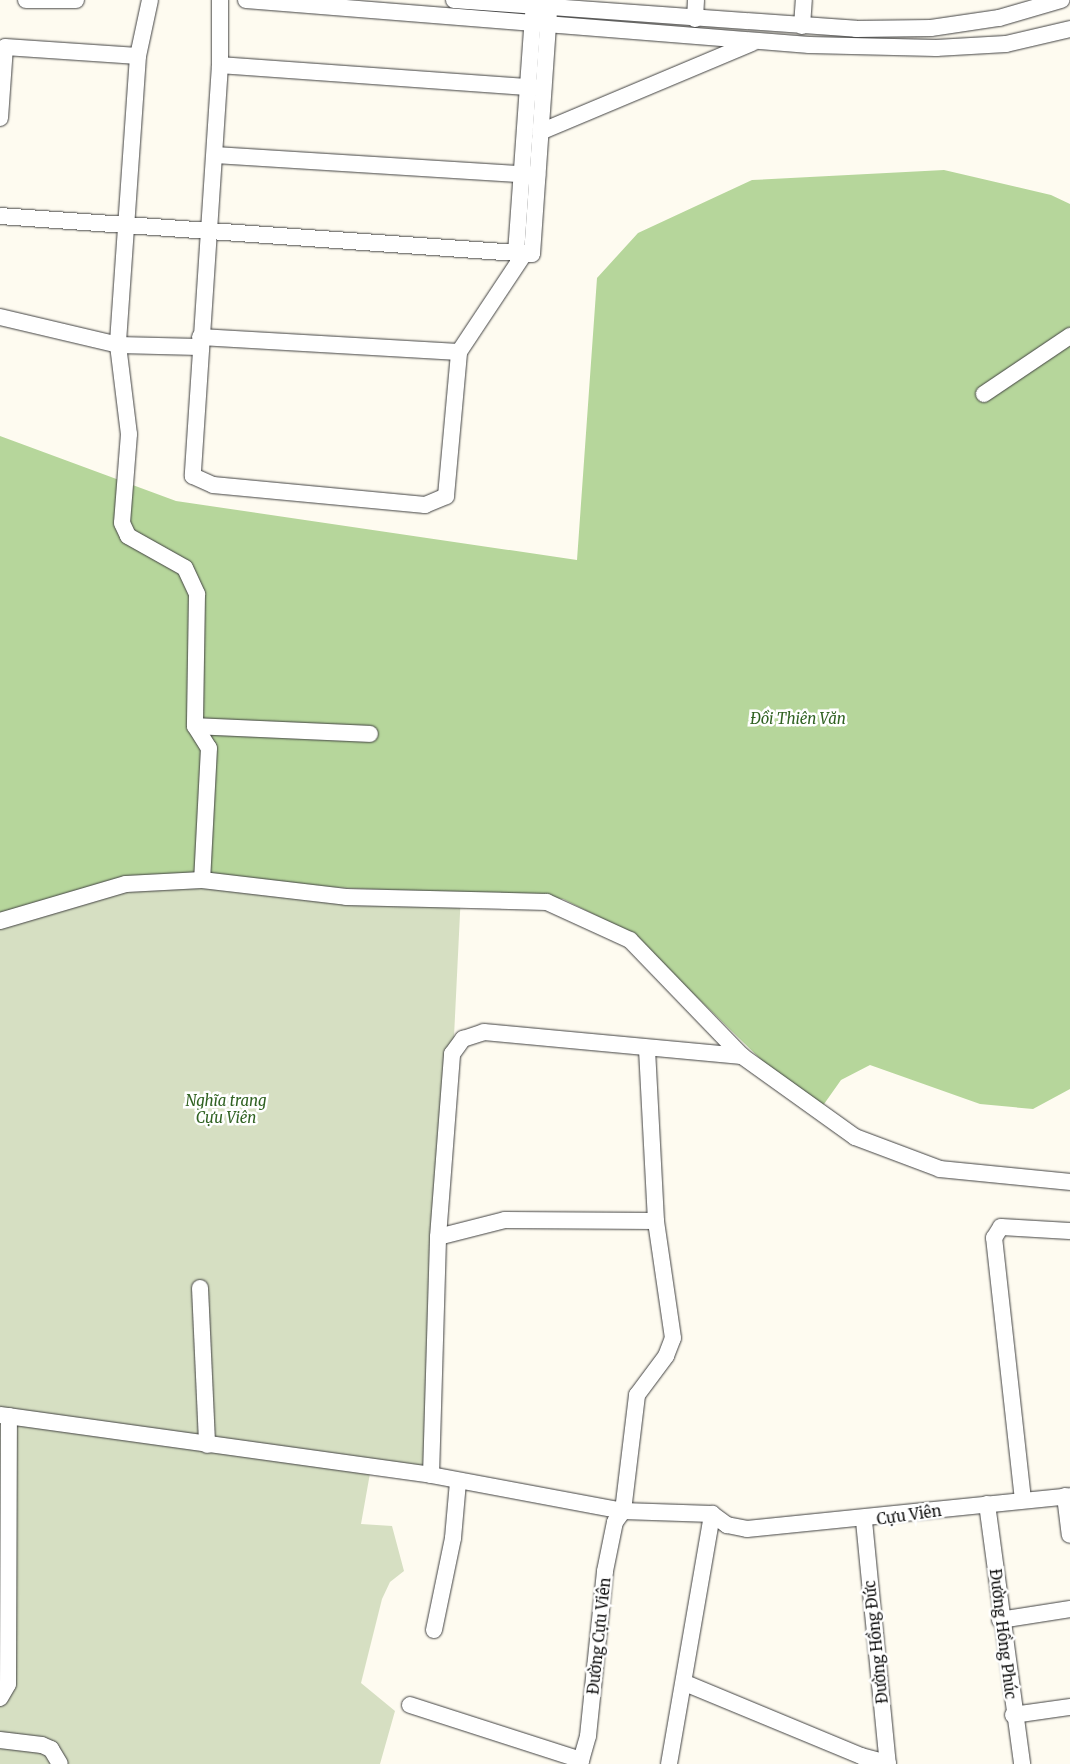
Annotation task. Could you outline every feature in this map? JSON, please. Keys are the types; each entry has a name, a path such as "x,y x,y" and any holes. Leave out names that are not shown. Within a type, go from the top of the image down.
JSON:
{"street":[{"path":"26,0 76,0"},
{"path":"150,0 148,28 138,56 118,345 129,434 122,523 128,536 185,568 192,576 197,594 195,726 209,748 202,880"},
{"path":"220,0 220,65 215,155 191,466 194,476 204,483 425,505 446,496 450,487 459,352 524,254 541,7"},
{"path":"246,0 754,42 936,48 1006,44 1070,28"},
{"path":"454,0 802,26 931,28 999,18 1061,0"},
{"path":"695,19 696,0"},
{"path":"802,26 804,0"},
{"path":"999,18 1006,44"},
{"path":"540,132 754,42"},
{"path":"0,118 5,47 138,56"},
{"path":"220,65 536,87"},
{"path":"529,175 540,132 536,87"},
{"path":"215,155 529,175"},
{"path":"0,216 126,223 208,231 524,254"},
{"path":"0,317 118,345 200,342 459,352"},
{"path":"984,394 1070,336"},
{"path":"195,726 370,734"},
{"path":"0,921 126,884 202,880 336,896 547,902 630,940 742,1056 817,1114 877,1149 940,1169 1070,1182"},
{"path":"431,1475 438,1237 452,1054 463,1038 484,1032 647,1049 742,1056"},
{"name":"Đường Cựu Viên","path":"580,1762 588,1736 605,1571 615,1522 623,1511 637,1395 666,1356 673,1338 656,1221 647,1049"},
{"path":"438,1237 505,1220 656,1221"},
{"path":"1023,1500 994,1238 1001,1227 1070,1231"},
{"path":"200,1288 207,1445"},
{"path":"0,1698 8,1684 5,1416 431,1475 458,1482 578,1499 623,1511 712,1514 685,1683 669,1764"},
{"path":"434,1630 453,1538 458,1482"},
{"path":"1068,1496 1070,1534"},
{"name":"Cựu Viên","path":"712,1514 727,1526 747,1529 864,1520 1068,1496"},
{"name":"Đường Hồng Phúc","path":"988,1504 1000,1620 1022,1764"},
{"name":"Đường Hồng Đức","path":"864,1520 888,1763"},
{"path":"1000,1620 1070,1608"},
{"path":"685,1683 861,1756 888,1763"},
{"path":"410,1705 580,1762"},
{"path":"1013,1714 1070,1707"},
{"path":"0,1740 42,1745 51,1749 60,1764"}],"green space":[{"name":"Đồi Thiên Văn","path":"944,170 1051,195 1070,204 1070,1089 1033,1109 980,1104 870,1065 841,1080 817,1114 631,933 563,899 461,893 0,915 0,436 176,501 577,560 597,278 638,233 752,180"},
{"name":"Nghĩa trang Cựu Viên","path":"131,878 461,893 433,1468 372,1462 361,1524 392,1526 404,1571 390,1582 382,1599 361,1683 395,1711 380,1764 0,1764 0,915"}]}
